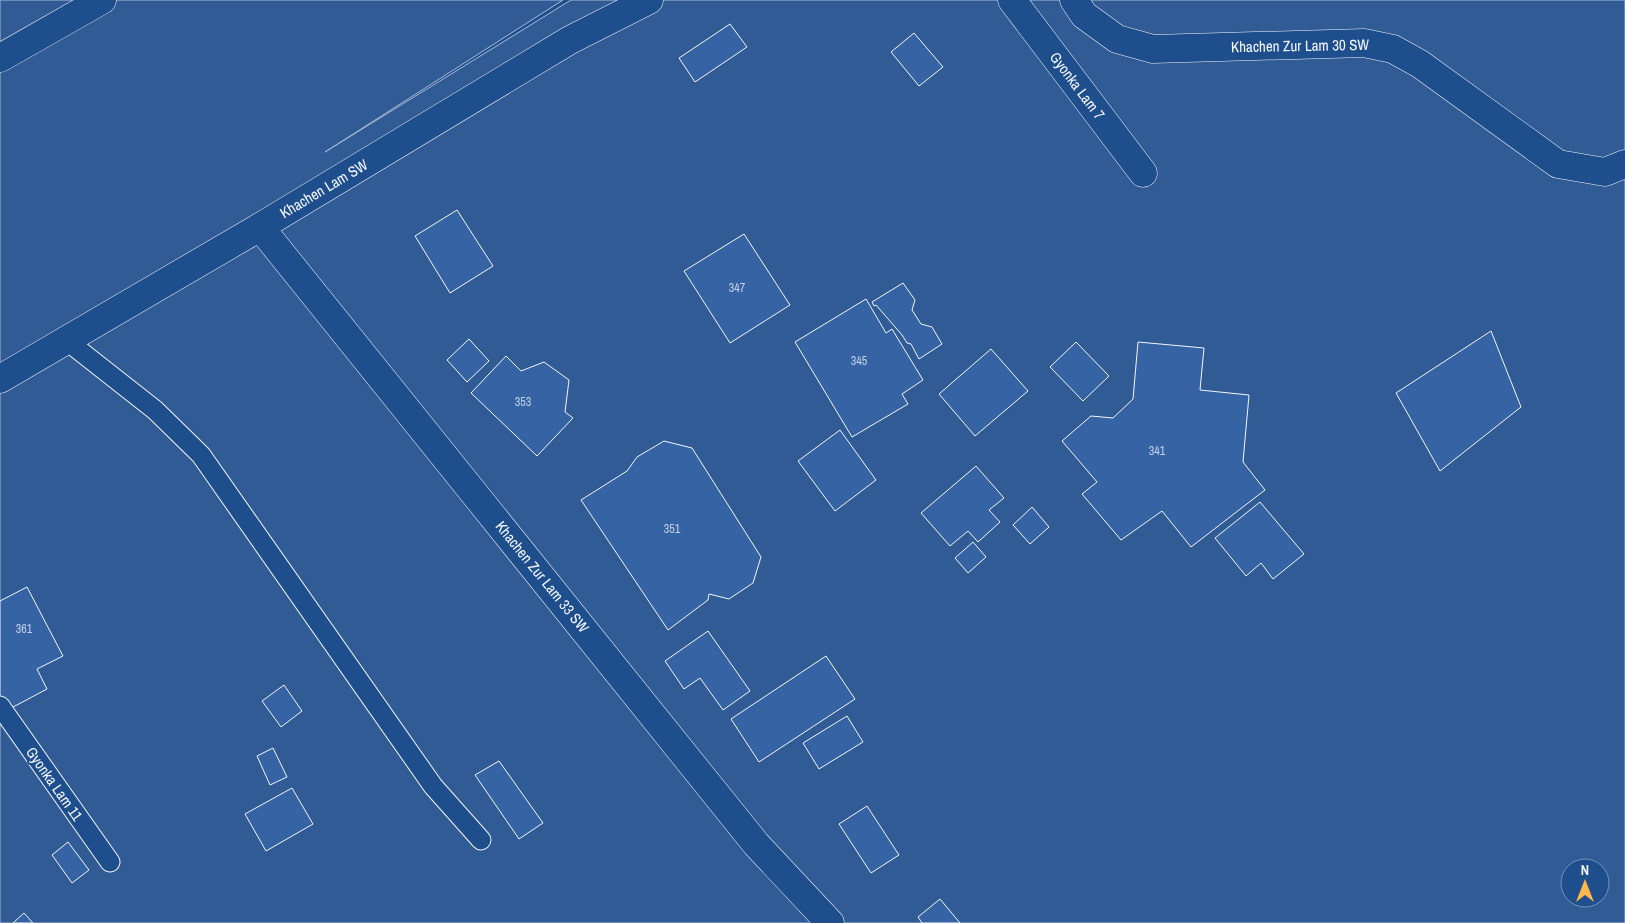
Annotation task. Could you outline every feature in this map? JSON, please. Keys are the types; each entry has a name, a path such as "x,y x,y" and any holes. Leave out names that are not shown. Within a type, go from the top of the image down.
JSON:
{"street":[{"path":"0,58 102,0"},
{"name":"Khachen Lam SW","path":"0,379 260,227 570,40 648,0"},
{"name":"Gyonka Lam 7","path":"1012,0 1143,173"},
{"name":"Khachen Zur Lam 30 SW","path":"1074,0 1084,15 1116,39 1153,49 1364,43 1393,49 1420,64 1558,164 1605,172 1625,164"},
{"name":"Khachen Zur Lam 33 SW","path":"260,227 756,844 830,923"}],"lane":[{"path":"66,340 155,410 201,455 433,786 482,840"},
{"name":"Gyonka Lam 11","path":"0,706 110,862"}],"shaded area":[{"path":"0,0 563,0 325,152 571,0 1625,0 1625,923 0,923"}],"building":[{"path":"730,24 747,47 695,82 679,58"},
{"path":"914,33 943,67 919,86 891,52"},
{"path":"457,210 493,266 450,293 415,236"},
{"path":"744,234 790,305 730,343 684,271"},
{"path":"903,283 915,300 912,310 921,324 932,327 942,344 919,359 911,344 907,343 872,302"},
{"path":"866,299 886,333 892,329 923,380 902,394 908,404 852,437 795,342"},
{"path":"1491,331 1521,407 1440,471 1396,393"},
{"path":"469,339 489,361 467,382 447,360"},
{"path":"1076,342 1109,376 1083,401 1050,367"},
{"path":"1138,342 1204,348 1200,390 1249,395 1243,462 1265,490 1191,547 1162,511 1121,540 1082,494 1097,482 1062,441 1091,416 1113,418 1133,399"},
{"path":"991,349 1028,391 975,436 939,394"},
{"path":"506,356 521,371 544,362 569,380 565,412 573,418 537,456 471,393"},
{"path":"840,430 876,480 835,511 798,461"},
{"path":"664,441 692,448 761,557 753,583 729,599 709,594 708,600 668,630 581,500 627,471 637,457"},
{"path":"976,466 1004,498 989,510 1000,522 978,542 968,531 950,546 921,513"},
{"path":"1260,502 1304,554 1273,579 1261,563 1246,576 1215,538"},
{"path":"1032,507 1049,527 1030,544 1013,525"},
{"path":"973,542 986,557 968,573 955,558"},
{"path":"27,587 63,656 37,669 47,689 0,714 0,601"},
{"path":"708,631 750,691 723,710 700,678 684,689 665,661"},
{"path":"826,656 855,699 759,762 731,719"},
{"path":"284,685 302,711 281,727 262,701"},
{"path":"847,716 863,742 819,769 803,743"},
{"path":"273,748 287,777 270,785 257,756"},
{"path":"499,761 543,823 519,839 475,775"},
{"path":"292,788 313,824 266,851 245,814"},
{"path":"867,806 899,855 871,873 839,824"},
{"path":"68,842 89,870 72,883 52,855"},
{"path":"940,899 960,923 922,923 918,917"},
{"path":"24,913 33,923 13,923"}]}
